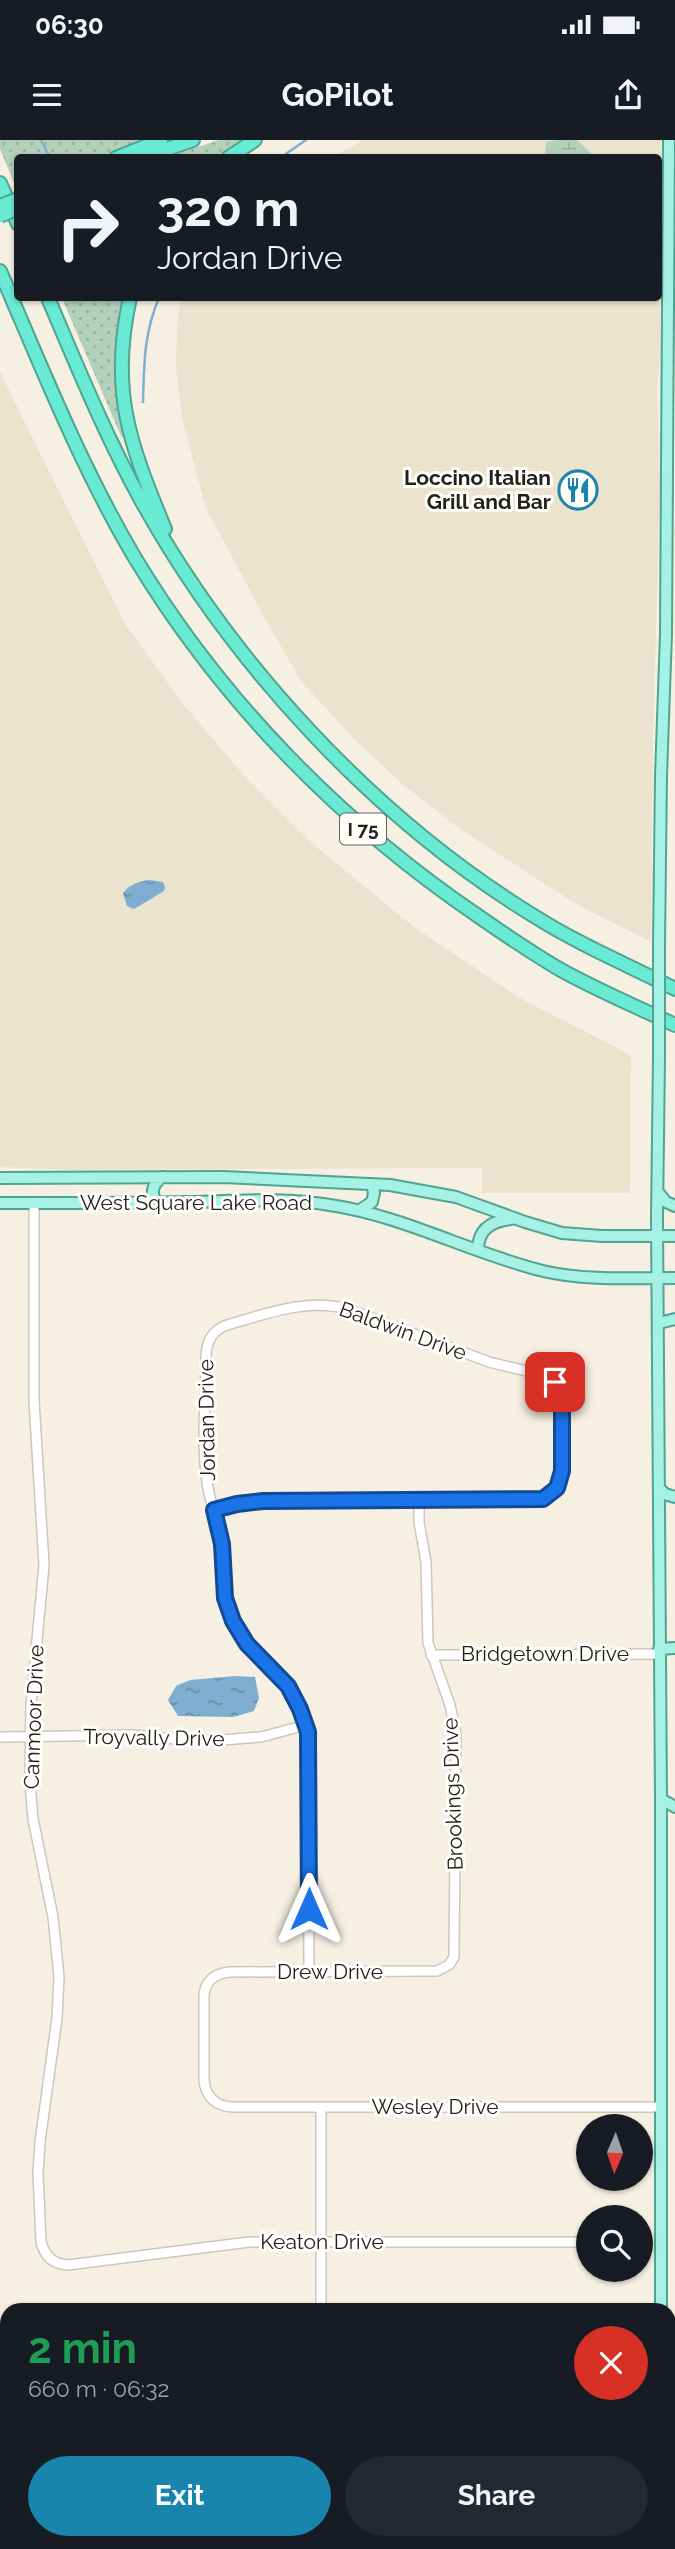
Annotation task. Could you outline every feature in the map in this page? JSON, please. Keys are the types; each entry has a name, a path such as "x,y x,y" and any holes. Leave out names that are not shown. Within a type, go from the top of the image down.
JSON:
{"highway":[{"path":"126,154 161,140"},
{"path":"153,154 193,140"},
{"path":"234,154 255,140"},
{"path":"0,183 14,215"},
{"name":"I 75","path":"0,271 90,474 136,559 222,682 267,734 367,833 434,886 560,970 675,1025"},
{"name":"I 75","path":"49,301 102,424 140,500 181,568 254,668 328,749 384,803 455,862 534,916 675,989"},
{"path":"130,301 120,359 125,420 136,456 181,568"}],"main road":[{"path":"661,2303 664,2104 657,1237 660,776 670,631 671,561 669,140"},
{"path":"156,1202 153,1191 156,1183 163,1177"},
{"name":"West Square Lake Road","path":"0,1178 223,1177 402,1186 443,1194 548,1230 576,1235 675,1236"},
{"path":"360,1210 372,1202 372,1184"},
{"path":"658,1192 666,1202 675,1206"},
{"name":"West Square Lake Road","path":"0,1203 291,1201 360,1210 413,1225 518,1264 564,1275 675,1278"},
{"path":"478,1250 479,1238 484,1229 514,1218"},
{"path":"659,1323 675,1319"},
{"path":"659,1488 665,1494 675,1497"},
{"path":"659,1651 675,1648"},
{"path":"661,1799 675,1807"}],"street":[{"name":"Canmoor Drive","path":"34,1203 34,1400 44,1565 30,1736 31,1800 53,1917 59,1978 57,2018 38,2174 41,2241 48,2257 57,2263"},
{"name":"Baldwin Drive","path":"212,1336 224,1326 290,1307 306,1304 332,1305 489,1362 543,1375 555,1382"},
{"name":"Jordan Drive","path":"212,1336 206,1346 206,1469 214,1510 263,1501 539,1500 551,1494 559,1485 562,1471 562,1397 555,1382"},
{"name":"Brookings Drive","path":"419,1500 419,1521 427,1574 427,1633 431,1655 450,1705 456,1735 456,1951 449,1965"},
{"path":"214,1510 222,1544 225,1598 233,1621 247,1644 288,1686 306,1725 309,1753 309,1972"},
{"name":"Bridgetown Drive","path":"431,1655 659,1651"},
{"name":"Troyvally Drive","path":"0,1737 133,1735 221,1740 261,1737 306,1725"},
{"name":"Drew Drive","path":"211,2099 205,2088 204,1990 211,1979 229,1972 431,1972 449,1965"},
{"name":"Wesley Drive","path":"211,2099 220,2105 232,2107 664,2104"},
{"path":"321,2107 321,2303"},
{"name":"Keaton Drive","path":"57,2263 68,2265 249,2242 576,2242"}],"shaded area":[{"path":"363,140 661,140 661,154 339,154"},
{"path":"181,301 660,301 657,388 660,483 651,942 581,907 461,830 402,784 352,737 301,681 205,506 182,417 176,368"},
{"path":"0,372 125,624 184,705 247,779 315,846 414,927 520,998 631,1055 630,1193 482,1193 482,1168 74,1170 0,1167"}],"green space":[{"path":"0,140 144,140 110,154 14,154 14,183 0,149"},
{"path":"219,140 244,140 223,154 176,154"},
{"path":"577,140 592,154 545,154 546,142"},
{"path":"63,301 125,301 115,366 116,390 125,438 122,438"}],"water":[{"path":"150,880 163,882 164,891 134,909 127,906 123,893 135,884"},
{"path":"255,1677 259,1698 254,1711 233,1717 178,1716 168,1700 176,1686 190,1680"}],"waterway":[{"path":"41,140 48,154"},
{"path":"286,154 306,140"},
{"path":"143,402 148,336 158,301"}],"place":[{"name":"Loccino Italian Grill and Bar","path":"578,490"}],"route":[{"path":"309,1909 308,1732 288,1686 241,1637 228,1610 223,1586 222,1544 214,1510 263,1501 543,1499 551,1494 561,1481 562,1397 555,1382"}]}
